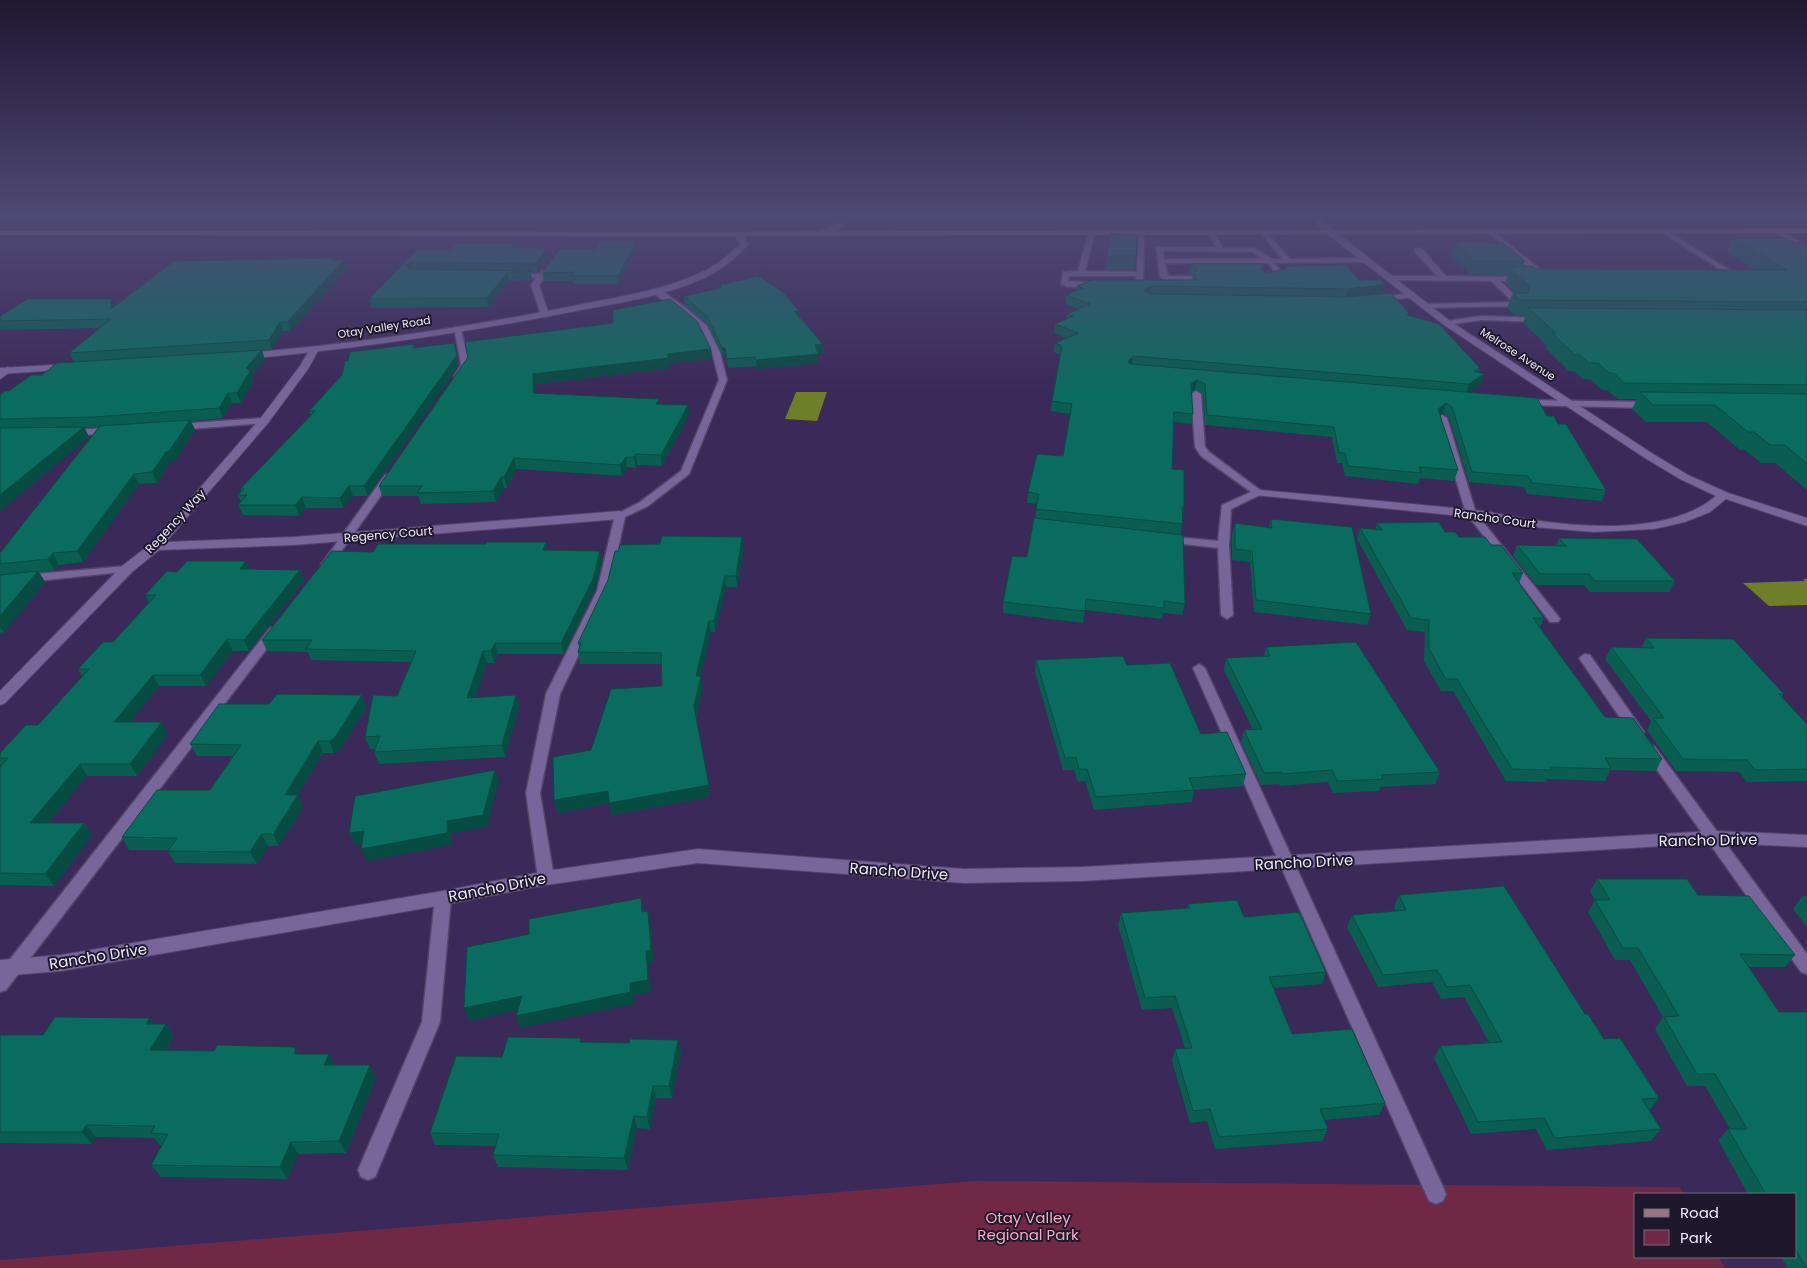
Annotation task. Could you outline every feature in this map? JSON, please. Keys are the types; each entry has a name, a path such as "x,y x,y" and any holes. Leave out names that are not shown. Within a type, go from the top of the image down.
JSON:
{"street":[{"name":"Otay Valley Road","path":"237,357 313,351 545,314 656,291 703,273"},
{"name":"Melrose Avenue","path":"1384,273 1447,323 1572,405 1684,476 1724,495"},
{"name":"Regency Way","path":"0,700 127,569 156,546 264,421 305,367 313,351"},
{"path":"3,372 75,367"},
{"name":"Rancho Court","path":"1258,493 1471,514 1515,522 1562,527 1601,529 1637,528 1688,516 1708,508 1724,495"},
{"path":"1724,495 1807,522"},
{"name":"Regency Court","path":"156,546 294,541 620,515"},
{"name":"Rancho Drive","path":"7,967 61,963 443,898 546,878 698,856 964,876 1082,874 1713,837 1807,841"}],"lane":[{"path":"544,273 535,285 545,314"},
{"path":"1078,273 1066,274 1064,282 1068,285 1106,285"},
{"path":"1091,273 1139,274 1139,283 1135,285 1116,285"},
{"path":"1163,273 1166,278 1191,278"},
{"path":"1265,278 1280,276 1278,273"},
{"path":"1439,273 1444,279"},
{"path":"1712,274 1731,274 1730,273"},
{"path":"1390,278 1519,279 1540,274 1550,274"},
{"path":"502,275 542,276"},
{"path":"1425,306 1520,304 1493,279"},
{"path":"546,878 533,793 553,694 603,591 620,515 644,504 685,472 723,380 716,352 704,328 682,309 656,291"},
{"path":"1374,299 1411,295"},
{"path":"1447,323 1481,318 1548,320"},
{"path":"453,384 465,365 457,329"},
{"path":"1196,394 1200,446 1206,454 1258,493 1226,507 1223,545 1227,615"},
{"path":"1520,403 1663,405"},
{"path":"1442,418 1471,514 1554,619"},
{"path":"164,428 264,421"},
{"path":"59,433 126,430"},
{"path":"317,576 348,537 397,465"},
{"path":"1155,538 1223,545"},
{"path":"0,581 127,569"},
{"path":"0,985 7,967 281,623"},
{"path":"1585,658 1807,967"},
{"path":"1199,668 1436,1194"},
{"path":"368,1170 431,1022 443,898"}],"green space":[{"name":"Otay Valley Regional Park","path":"975,1181 1680,1187 1683,1193 1634,1193 1634,1258 1719,1258 1725,1268 0,1268 0,1260"}],"shaded area":[{"path":"796,392 827,392 817,421 785,419"},
{"path":"1803,579 1807,579 1807,605 1769,606 1743,583 1805,581"}],"building":[{"path":"158,273 332,273 287,322 280,322 269,340 69,353 111,319 0,321 0,316 28,299 111,299 111,309"},
{"path":"394,273 507,273 487,298 369,299"},
{"path":"573,273 619,273 618,276 572,276"},
{"path":"1194,273 1353,273 1359,280 1380,280 1384,285 1348,289 1150,286 1144,291 1150,294 1348,297 1391,293 1409,313 1407,315 1439,324 1480,368 1474,371 1484,374 1469,384 1133,356 1128,361 1130,364 1537,398 1547,416 1554,416 1558,424 1566,424 1606,490 1532,483 1528,476 1472,472 1452,407 1446,403 1438,409 1458,470 1419,467 1421,473 1348,466 1345,453 1339,453 1334,427 1207,415 1205,384 1197,380 1191,384 1193,414 1174,412 1172,469 1184,470 1183,524 1036,509 1039,494 1028,492 1037,454 1063,456 1072,404 1052,401 1062,346 1055,343 1079,333 1055,324 1073,316 1067,314 1090,304 1066,295 1083,288 1077,286 1092,280 1197,280"},
{"path":"1515,273 1807,273 1807,302 1520,300 1513,293 1528,293 1530,287"},
{"path":"758,276 783,292 799,311 794,311 823,344 815,345 818,354 756,360 755,357 727,359 725,348 722,348 707,316 684,296 721,288 720,285"},
{"path":"670,299 697,321 711,349 667,354 669,358 533,374 533,393 659,399 656,404 688,405 661,455 636,454 634,457 626,457 620,465 514,458 504,477 501,477 493,491 417,493 422,486 379,486 468,357 465,342 613,323 613,310"},
{"path":"1528,308 1807,310 1807,385 1624,383 1614,373 1609,373 1598,363 1589,363 1580,355 1575,355 1552,333 1556,333"},
{"path":"454,343 457,355 364,486 349,486 340,498 302,497 295,505 238,505 247,495 238,495 244,489 240,489 315,411 309,411 342,375 345,361 348,361 350,352 414,344 413,348"},
{"path":"262,350 246,368 250,371 237,393 228,393 219,408 93,417 0,419 0,395 5,391 9,391 31,375 42,375 57,363"},
{"path":"1640,392 1807,394 1807,464 1785,445 1770,445 1754,432 1748,432 1715,405 1653,405"},
{"path":"190,420 152,472 134,474 77,551 53,553 48,559 0,564 0,553 100,426"},
{"path":"84,427 0,495 0,428"},
{"path":"1034,518 1183,535 1185,604 1164,601 1164,608 1086,599 1085,611 1003,602 1012,556 1027,557"},
{"path":"1271,519 1352,527 1371,614 1256,600 1252,551 1235,549 1235,523 1272,528"},
{"path":"1439,522 1445,532 1455,532 1459,537 1485,537 1491,545 1501,545 1523,573 1512,573 1544,618 1533,618 1605,717 1633,718 1662,759 1605,758 1611,769 1550,767 1552,770 1512,769 1457,679 1446,679 1429,649 1429,620 1411,618 1360,528 1382,530 1377,523"},
{"path":"662,536 742,537 736,576 725,576 714,621 709,621 696,676 701,676 694,706 709,785 609,803 608,791 554,800 553,757 591,750 611,689 662,686 661,653 578,652 581,643 578,643 608,580 615,551 618,551 620,545 660,544"},
{"path":"1559,538 1637,539 1675,581 1595,581 1589,574 1540,574 1517,545 1566,546"},
{"path":"487,542 546,542 543,550 600,551 593,579 561,643 495,643 491,651 483,651 467,698 516,695 502,745 374,752 380,736 365,737 373,695 397,696 416,651 306,649 312,640 262,640 332,551 373,552 378,544 486,544"},
{"path":"187,561 246,561 240,569 300,570 244,640 227,639 200,675 153,675 114,722 162,722 130,764 80,764 30,823 84,823 45,874 0,873 0,767 8,758 0,758 0,753 26,725 38,725 89,669 78,669 103,642 113,642 156,595 145,595 167,571 177,572"},
{"path":"38,571 0,616 0,575"},
{"path":"1646,638 1733,639 1784,694 1779,694 1807,724 1807,769 1755,770 1747,760 1683,759 1653,718 1664,718 1611,647 1654,648"},
{"path":"1356,642 1440,772 1381,775 1383,779 1337,781 1332,770 1283,774 1282,772 1264,773 1244,730 1262,729 1226,658 1270,656 1266,647"},
{"path":"1123,656 1127,665 1170,663 1201,734 1227,732 1246,774 1189,778 1194,790 1096,797 1087,769 1079,769 1076,757 1065,758 1036,660"},
{"path":"277,694 362,695 334,739 318,741 285,795 298,795 273,834 261,834 250,852 168,851 177,838 122,837 157,790 210,790 241,745 190,744 219,704 269,704"},
{"path":"495,770 483,815 447,821 447,833 361,849 364,831 349,833 355,796"},
{"path":"1597,879 1687,879 1698,895 1749,896 1795,955 1740,954 1779,1012 1807,1012 1807,1266 1805,1266 1797,1252 1797,1193 1765,1193 1728,1129 1747,1129 1715,1074 1697,1074 1664,1017 1679,1016 1638,948 1623,948 1595,900 1610,900"},
{"path":"1504,886 1585,1014 1588,1014 1604,1039 1620,1038 1659,1098 1642,1099 1661,1129 1555,1138 1544,1118 1478,1122 1440,1046 1502,1042 1470,985 1447,987 1437,970 1383,975 1352,915 1406,910 1399,895"},
{"path":"1802,896 1807,896 1807,903"},
{"path":"641,898 642,912 648,911 651,950 646,951 648,980 630,983 630,992 516,1016 522,996 464,1008 467,947 529,934 529,919"},
{"path":"1237,900 1244,917 1299,912 1326,972 1269,977 1292,1034 1352,1029 1385,1103 1320,1109 1328,1129 1219,1137 1210,1109 1193,1111 1175,1049 1192,1048 1175,996 1145,998 1121,913 1190,908 1188,904"},
{"path":"55,1017 150,1018 146,1024 166,1024 150,1050 214,1051 217,1045 295,1047 295,1054 329,1054 324,1065 370,1065 339,1141 291,1142 280,1167 151,1165 168,1134 151,1133 155,1126 86,1125 82,1132 0,1132 0,1035 43,1035"},
{"path":"508,1037 581,1038 580,1042 629,1043 630,1039 678,1040 669,1086 653,1086 647,1117 634,1116 624,1158 493,1155 499,1134 430,1133 456,1056 502,1057"}]}
